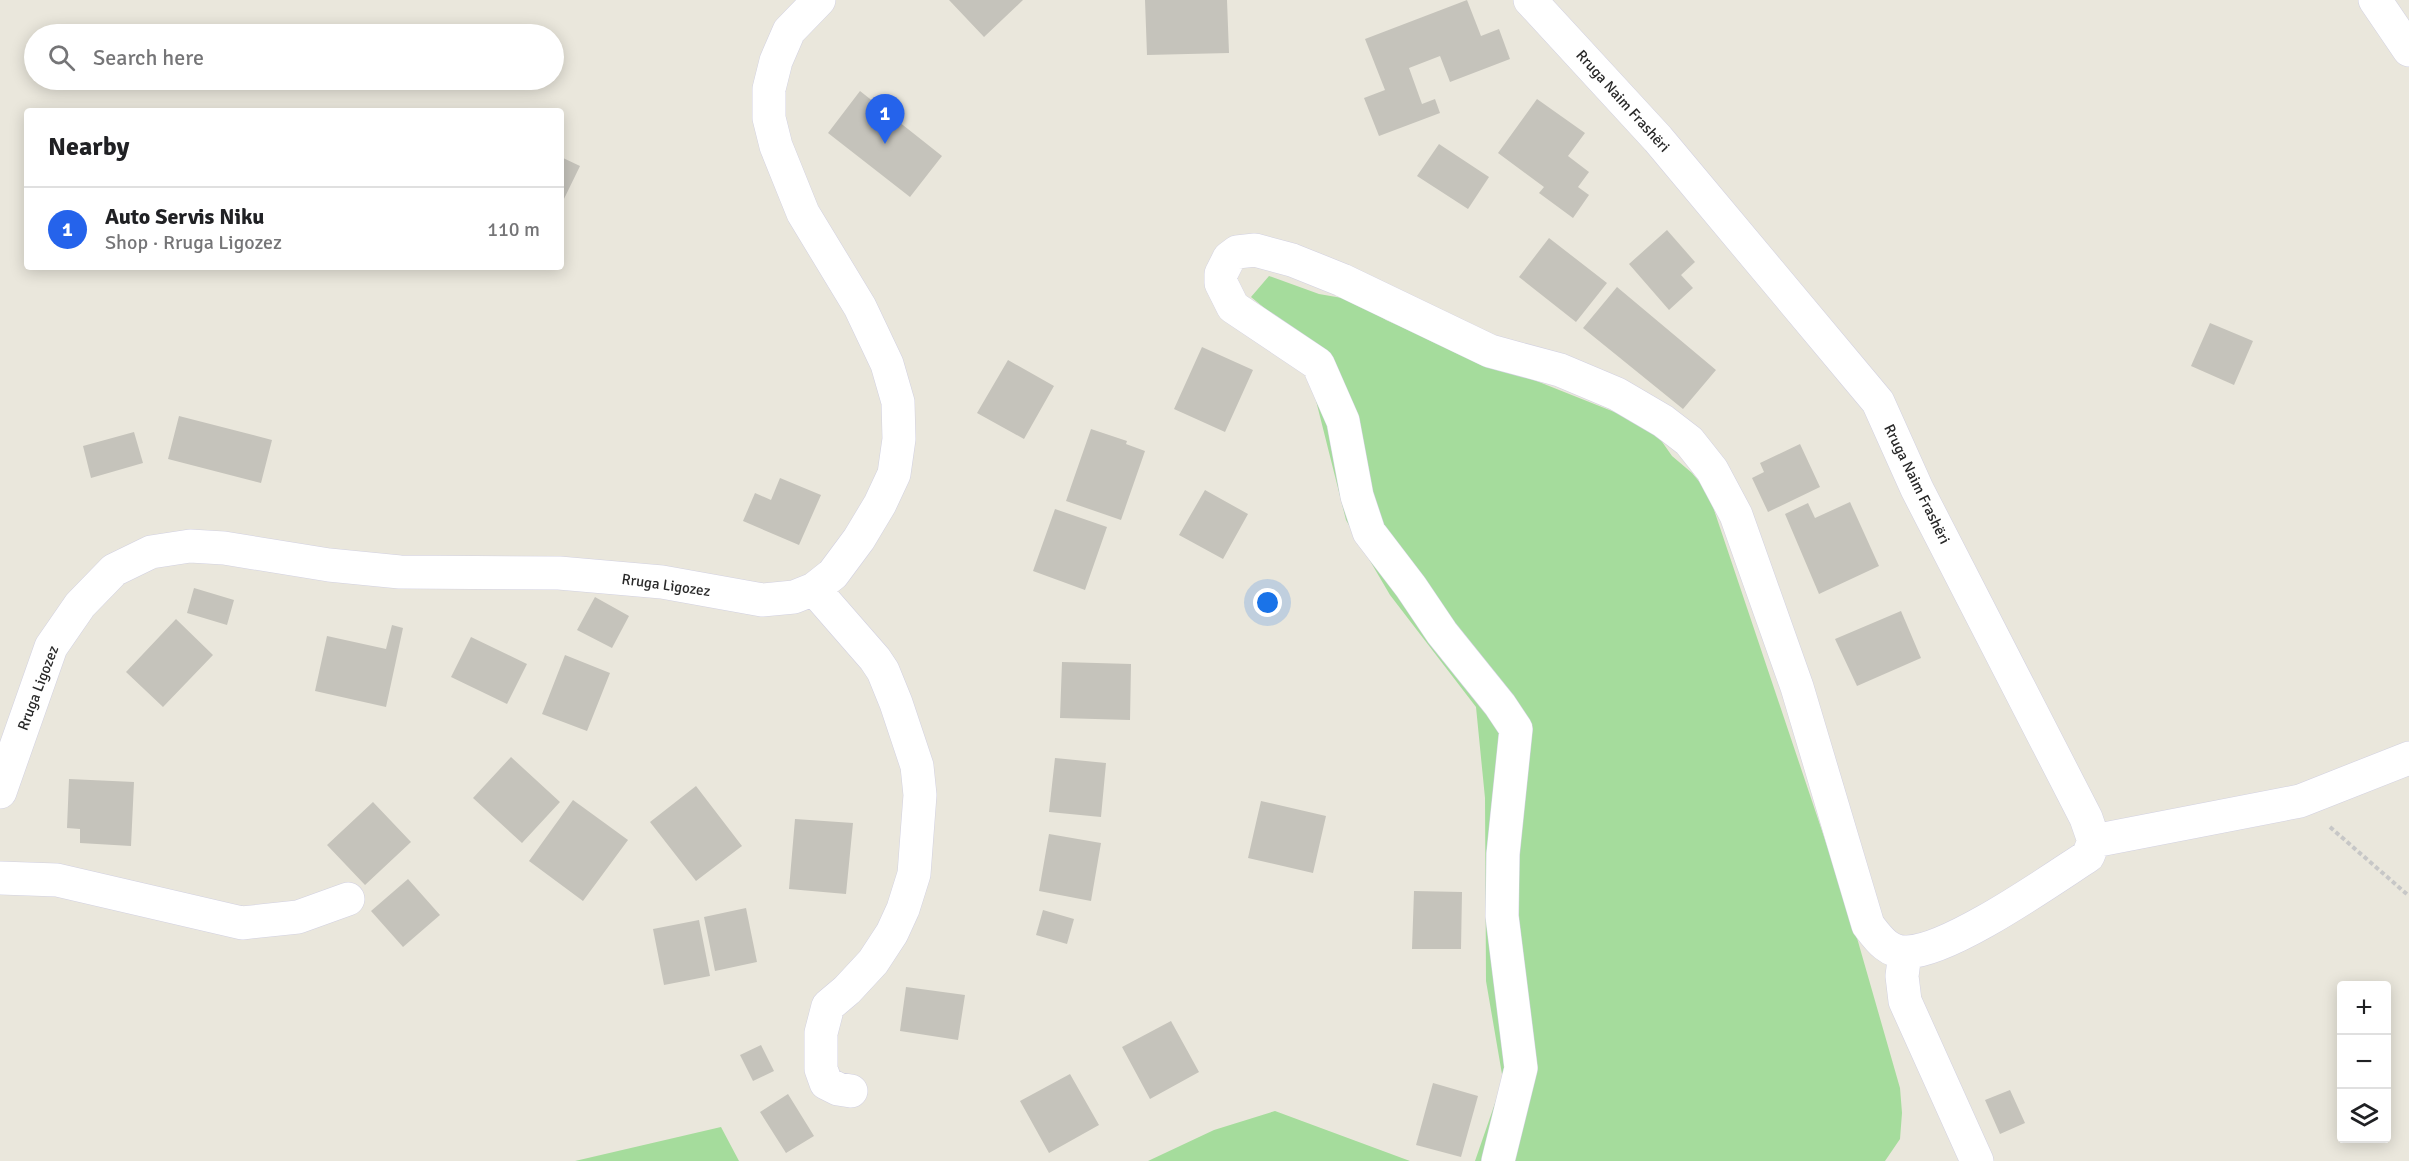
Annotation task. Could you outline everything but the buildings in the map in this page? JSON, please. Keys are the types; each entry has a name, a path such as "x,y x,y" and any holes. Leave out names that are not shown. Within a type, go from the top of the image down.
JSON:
{"street":[{"name":"Rruga Ligozez","path":"0,792 51,647 80,605 114,570 151,552 190,546 224,548 329,565 400,572 570,574 662,582 762,600 794,597 814,589 833,574 859,539 880,504 894,474 899,440 898,402 887,364 860,307 802,213 776,146 769,118 769,89 776,61 789,31 819,0"},
{"name":"Rruga Naim Frashëri","path":"1530,0 1658,139 1878,402 1917,489 2086,818 2094,841"},
{"path":"2375,0 2409,50"},
{"path":"1498,1161 1521,1068 1502,916 1503,854 1516,729 1500,705 1442,633 1412,587 1369,532 1357,496 1343,421 1318,364 1233,307 1221,283 1221,274 1229,258 1237,252 1255,250 1292,260 1342,280 1490,351 1560,370 1617,394 1663,421 1689,441 1712,470 1736,515 1797,687 1868,925 1884,945 1905,953 1929,949 1986,921 2088,856 2094,841 2300,801 2409,758"},
{"path":"814,589 883,671 917,766 920,795 914,874 903,909 892,933 873,962 847,990 828,1006 823,1019 821,1069 826,1083 838,1089 851,1091"},
{"path":"0,878 57,880 242,923 298,917 348,899"},
{"path":"1905,953 1902,976 1905,1001 1977,1161"}],"path":[{"path":"2300,801 2409,896"}],"green space":[{"path":"1269,276 1319,294 1367,306 1386,320 1409,330 1637,421 1658,436 1672,456 1692,473 1708,492 1851,917 1900,1088 1902,1113 1900,1139 1885,1161 1475,1161 1503,1080 1486,981 1485,798 1476,707 1390,595 1346,520 1300,337 1251,297"},
{"path":"1275,1111 1410,1161 1148,1161 1214,1130"},
{"path":"721,1127 739,1161 575,1161"}],"place":[{"name":"Auto Servis Niku","path":"885,144"}]}
